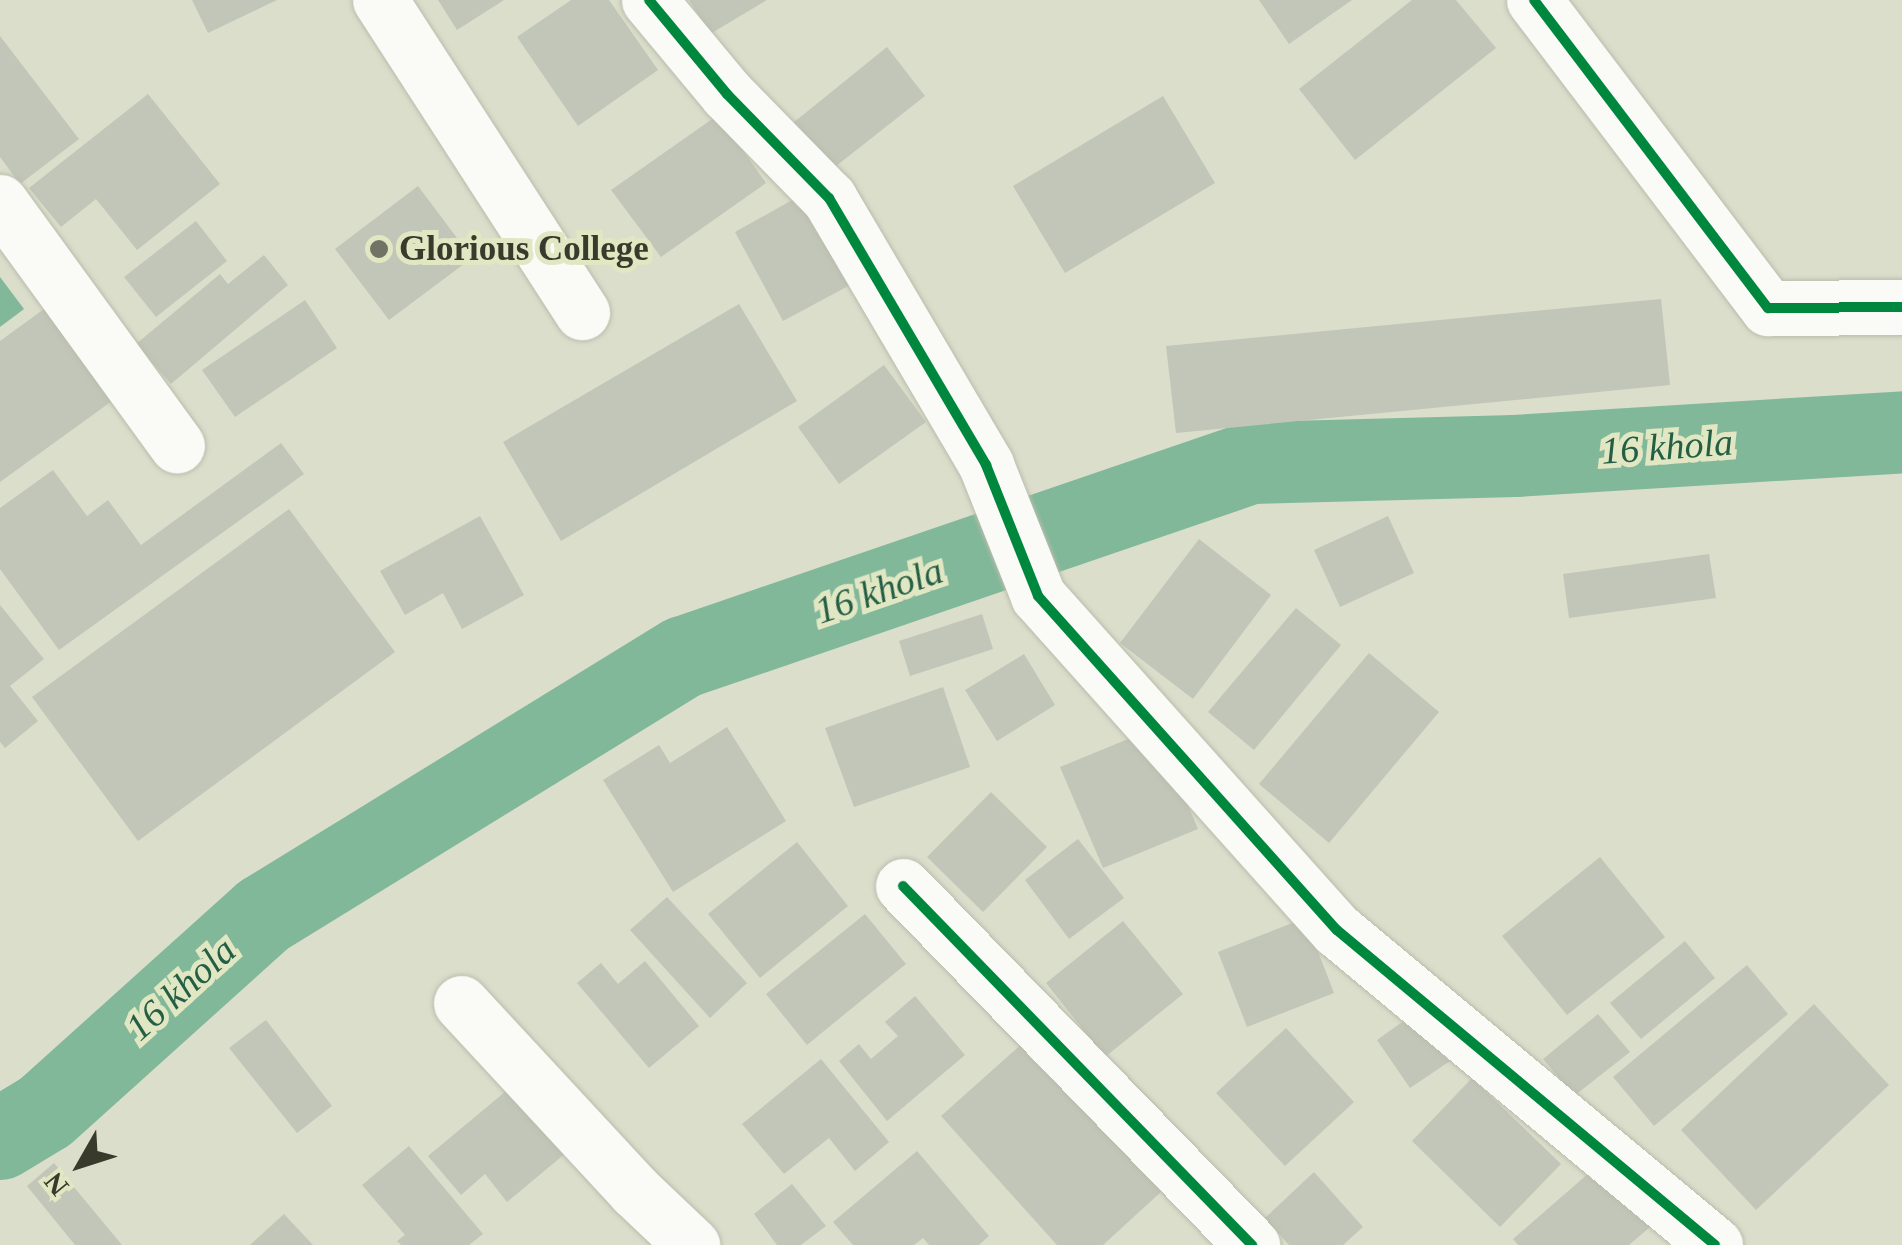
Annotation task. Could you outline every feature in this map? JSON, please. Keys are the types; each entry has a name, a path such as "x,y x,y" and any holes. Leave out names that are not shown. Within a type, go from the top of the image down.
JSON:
{"street":[{"path":"380,0 582,312"},
{"path":"649,0 727,94 828,198 986,465 1038,596 1337,930 1716,1245"},
{"path":"1534,0 1768,308 1902,306"},
{"path":"0,202 177,446"},
{"path":"903,886 1252,1245"},
{"path":"461,1003 692,1245"}],"shaded area":[{"path":"0,277 24,309 0,327"}],"building":[{"path":"192,0 277,0 208,33"},
{"path":"438,0 504,0 457,30"},
{"path":"571,0 609,0 658,70 578,126 517,37"},
{"path":"689,0 767,0 710,34"},
{"path":"1259,0 1352,0 1289,44"},
{"path":"1412,0 1456,0 1496,48 1355,160 1299,89"},
{"path":"0,36 79,139 20,184 0,157"},
{"path":"887,47 925,96 826,174 788,127"},
{"path":"148,94 220,184 137,250 96,199 61,227 29,188"},
{"path":"1163,96 1215,183 1065,273 1013,186"},
{"path":"718,115 766,183 661,257 611,190"},
{"path":"418,186 472,258 389,320 335,249"},
{"path":"803,194 852,284 783,321 735,232"},
{"path":"196,221 227,261 156,317 124,277"},
{"path":"264,255 288,285 171,384 136,344 220,274 228,284"},
{"path":"1661,299 1670,385 1176,433 1166,346"},
{"path":"305,300 337,348 235,417 202,370"},
{"path":"739,304 797,401 561,541 503,442"},
{"path":"44,309 112,401 0,482 0,341"},
{"path":"884,365 926,422 839,484 798,427"},
{"path":"281,443 304,474 59,650 0,569 0,508 53,470 87,516 108,500 141,545"},
{"path":"289,509 395,652 138,841 32,697"},
{"path":"480,516 524,595 462,629 443,593 405,615 380,571"},
{"path":"1388,516 1414,573 1340,607 1314,550"},
{"path":"1199,539 1271,595 1193,699 1120,643"},
{"path":"1709,554 1716,598 1569,618 1563,574"},
{"path":"0,605 44,659 10,686 38,721 5,748 0,742"},
{"path":"1296,608 1341,645 1254,750 1208,712"},
{"path":"982,614 993,649 910,676 899,641"},
{"path":"1369,653 1439,712 1329,843 1259,784"},
{"path":"1024,654 1055,705 997,741 965,690"},
{"path":"943,687 970,767 854,807 825,728"},
{"path":"727,727 786,821 673,892 603,780 659,745 670,763"},
{"path":"1155,728 1198,829 1103,868 1060,767"},
{"path":"991,792 1047,847 983,912 927,857"},
{"path":"1078,839 1124,898 1069,939 1025,880"},
{"path":"797,842 848,906 760,978 708,914"},
{"path":"1600,857 1665,937 1567,1015 1502,936"},
{"path":"667,897 747,983 710,1018 630,930"},
{"path":"865,914 906,964 807,1045 766,994"},
{"path":"1305,918 1334,993 1247,1027 1218,952"},
{"path":"1123,921 1183,994 1105,1057 1046,983"},
{"path":"1685,941 1715,978 1641,1039 1610,1003"},
{"path":"645,961 699,1026 649,1068 577,983 601,963 618,984"},
{"path":"1747,965 1788,1014 1654,1126 1613,1077"},
{"path":"915,996 965,1055 887,1121 839,1061 859,1044 871,1059 898,1036 885,1022"},
{"path":"1814,1004 1889,1085 1756,1210 1681,1130"},
{"path":"1419,1010 1453,1059 1410,1088 1377,1040"},
{"path":"1598,1014 1630,1052 1574,1096 1543,1059"},
{"path":"266,1020 332,1106 297,1133 229,1048"},
{"path":"1286,1028 1354,1102 1285,1166 1216,1093"},
{"path":"1024,1042 1161,1192 1103,1245 1057,1245 941,1116"},
{"path":"821,1059 889,1142 855,1171 829,1138 784,1174 742,1124"},
{"path":"1472,1078 1561,1164 1500,1227 1412,1141"},
{"path":"517,1082 573,1147 507,1202 485,1174 461,1195 428,1156"},
{"path":"409,1146 483,1234 469,1245 401,1245 397,1241 405,1235 362,1185"},
{"path":"917,1151 989,1236 979,1245 929,1245 923,1238 914,1245 853,1245 833,1222"},
{"path":"54,1163 122,1245 75,1245 27,1186"},
{"path":"1597,1166 1650,1227 1629,1245 1518,1245 1513,1239"},
{"path":"1314,1172 1363,1227 1343,1245 1289,1245 1265,1218"},
{"path":"792,1184 826,1226 801,1245 777,1245 754,1214"},
{"path":"284,1214 313,1245 250,1245"}],"waterway":[{"name":"16 khola","path":"0,1139 45,1112 264,915 684,657 1251,463 1515,456 1902,432"}],"cycle path":[{"path":"649,0 727,94 829,198 986,465 1038,596 1337,930 1715,1245"},
{"path":"1534,0 1768,308 1902,307"},
{"path":"903,886 1252,1245"}],"place":[{"name":"Glorious College","path":"379,249"}]}
